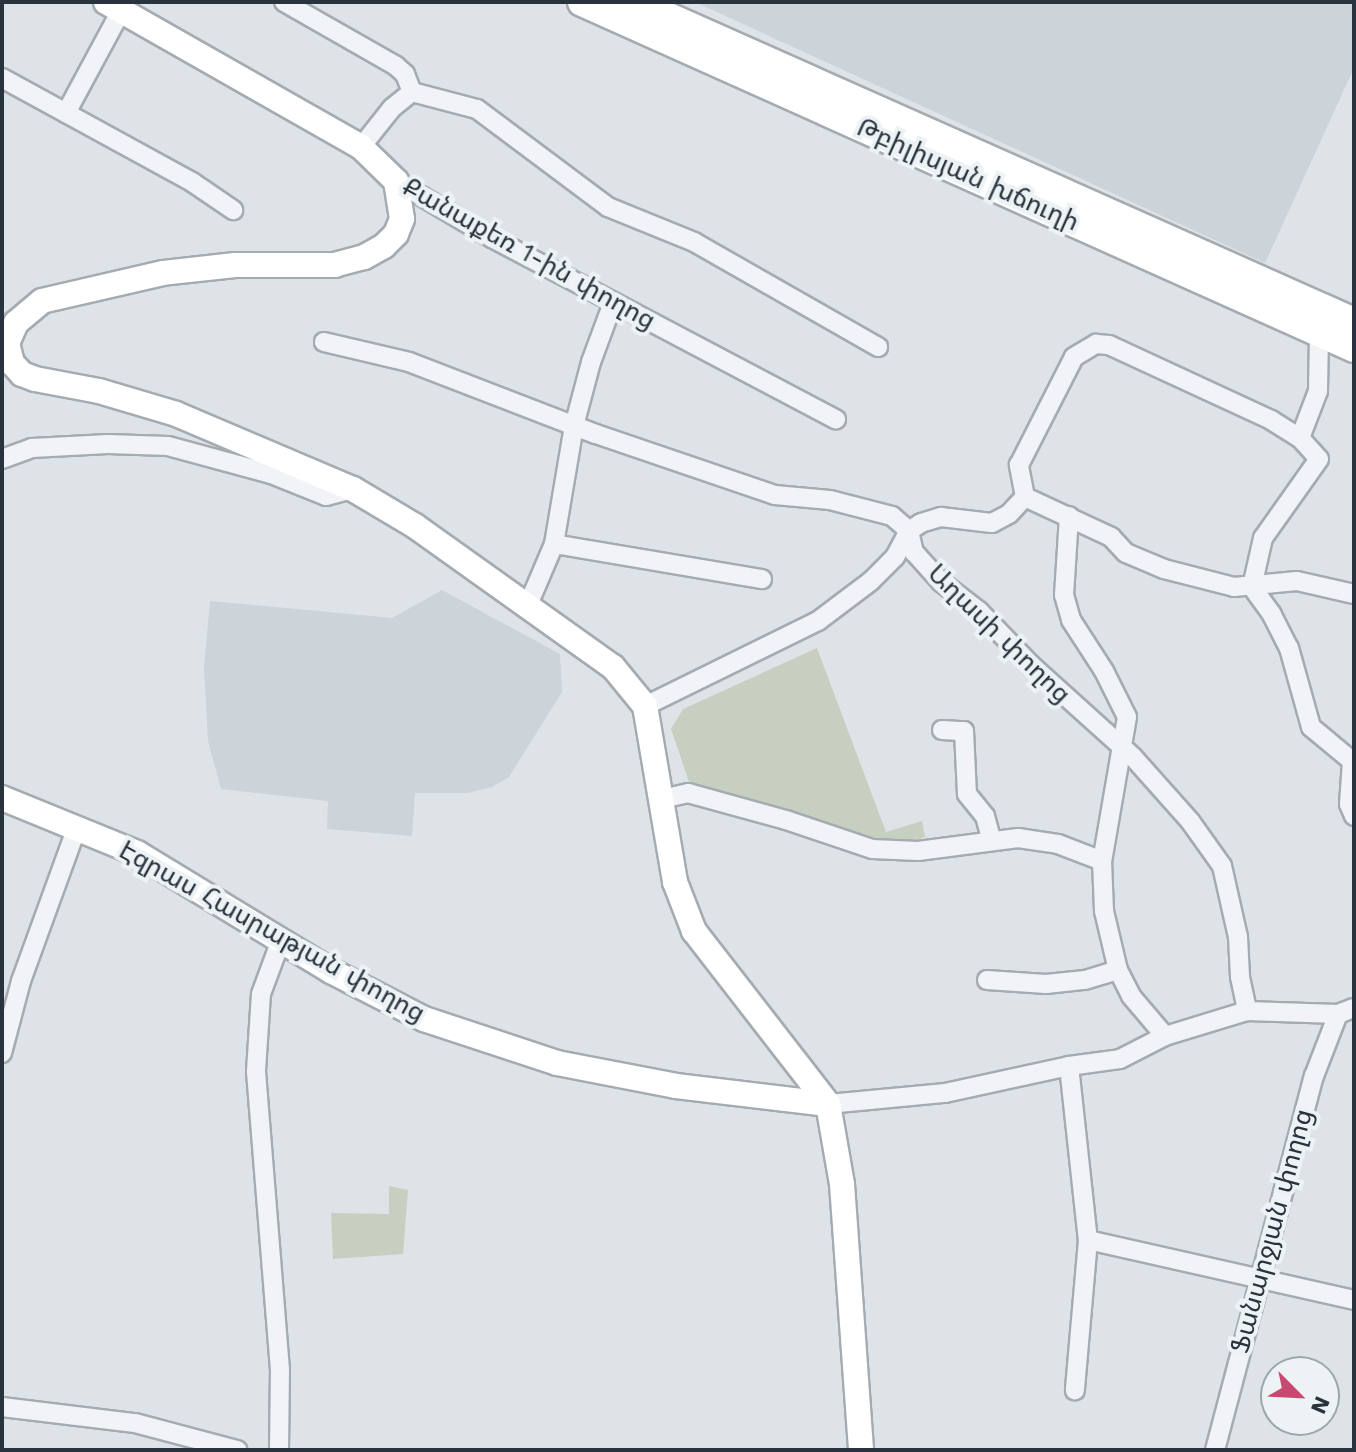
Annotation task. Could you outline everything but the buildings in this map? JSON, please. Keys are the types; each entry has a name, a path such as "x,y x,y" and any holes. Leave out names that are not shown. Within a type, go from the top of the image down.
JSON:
{"main road":[{"name":"Թբիլիսյան խճուղի","path":"582,2 1269,297 1354,322"},
{"name":"Թբիլիսյան խճուղի","path":"635,2 1269,297 1319,332 1354,348"},
{"name":"Քանաքեռ 1-ին փողոց","path":"114,6 361,147 396,181"},
{"path":"396,181 402,201 402,219 396,234 384,246 364,257 335,265 235,265 163,273 42,301 24,313 7,343 12,363 22,374 35,379 99,391 176,414 353,489 415,526 613,667 645,706 675,882 694,931 825,1100 842,1184 861,1450"},
{"name":"Էզրաս Հասրաթյան փողոց","path":"2,792 139,847 331,964 425,1013 507,1043 577,1060 679,1080 825,1100"},
{"name":"Էզրաս Հասրաթյան փողոց","path":"2,798 137,853 281,940 424,1019 508,1049 676,1086 825,1100"}],"street":[{"path":"284,2 396,66 405,74 412,92"},
{"path":"66,113 114,6"},
{"path":"2,78 192,182 233,210"},
{"path":"361,147 392,108 412,92"},
{"path":"412,92 477,109 608,207 694,242 878,347"},
{"name":"Քանաքեռ 1-ին փողոց","path":"396,181 492,238 836,419"},
{"path":"528,605 554,544 574,426 591,362 613,303"},
{"path":"1300,438 1318,391 1319,332"},
{"path":"324,342 409,362 574,426 775,495 830,500 892,516 909,531"},
{"path":"1025,497 1019,465 1074,357 1096,344 1109,345 1271,420 1300,438 1319,459 1263,538 1252,587 1272,615 1289,648 1311,727 1352,761 1349,804 1354,816"},
{"path":"2,459 32,448 108,444 168,446 271,474 326,496 353,489"},
{"path":"645,706 818,621 895,557 909,531 921,523 941,517 992,523 1000,520 1025,497"},
{"path":"1025,497 1111,537 1126,553 1164,569 1234,587 1297,581 1354,594"},
{"path":"1069,516 1064,595 1071,620 1126,710 1102,861 1104,911 1118,970 1131,996 1165,1036"},
{"name":"Աղասի փողոց","path":"909,531 914,552 941,582 979,611 1031,665 1119,746 1170,798 1222,866 1238,937 1240,977 1247,1011"},
{"path":"554,544 762,579"},
{"path":"942,730 964,731 967,794 985,816 991,839"},
{"path":"662,799 688,793 786,820 872,849 918,851 974,846 991,839 1038,840 1102,861"},
{"path":"2,1053 21,981 77,827"},
{"path":"279,1450 280,1370 256,1071 261,994 281,940"},
{"path":"987,980 1046,984 1085,980 1118,970"},
{"path":"825,1100 945,1093 1069,1066 1120,1059 1165,1036 1247,1011 1346,1011"},
{"name":"Ֆանարջյան փողոց","path":"1215,1450 1258,1277 1314,1076 1346,1011"},
{"path":"1069,1066 1088,1240 1075,1390"},
{"path":"1088,1240 1354,1300"},
{"path":"2,1407 135,1423 237,1450"}],"shaded area":[{"path":"695,2 1354,2 1354,68 1265,263"},
{"path":"442,590 560,654 562,692 509,777 492,787 468,793 415,793 412,836 327,829 328,801 221,789 208,741 204,668 210,601 392,618"}],"green space":[{"path":"817,648 886,832 922,821 925,837 904,844 877,844 690,785 671,729 683,709"},
{"path":"389,1186 408,1190 403,1254 333,1259 331,1213 389,1214"}]}
